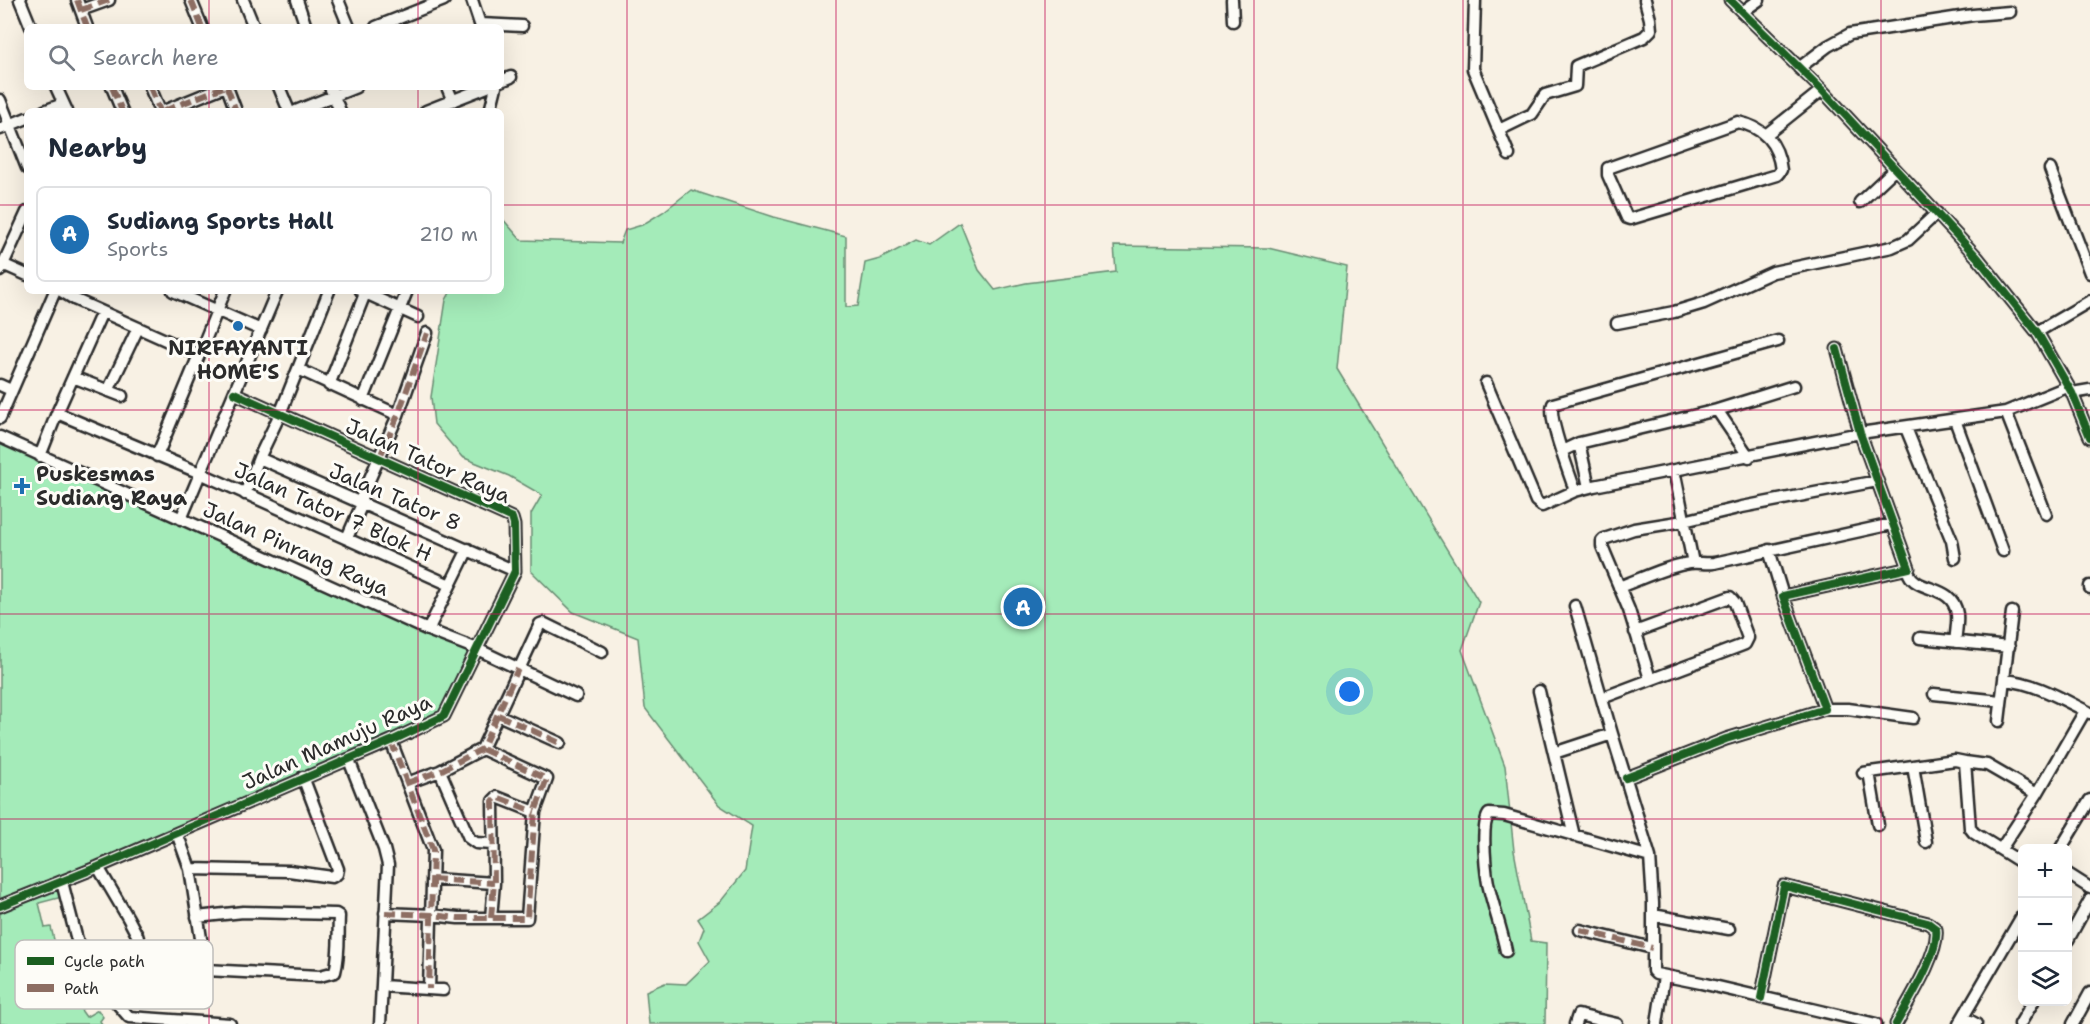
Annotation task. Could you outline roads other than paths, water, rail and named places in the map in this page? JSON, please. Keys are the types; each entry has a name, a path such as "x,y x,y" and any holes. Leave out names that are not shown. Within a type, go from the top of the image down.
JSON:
{"street":[{"path":"20,0 31,24"},
{"path":"86,24 79,5 109,0"},
{"path":"191,0 201,24"},
{"path":"243,0 253,24"},
{"path":"297,0 305,24"},
{"path":"338,0 348,24"},
{"path":"384,24 444,0"},
{"path":"472,0 481,24"},
{"path":"1232,0 1233,21"},
{"path":"1475,0 1473,69 1509,154"},
{"path":"1499,130 1532,114 1545,95 1575,86 1576,66 1644,36 1651,30 1645,0"},
{"path":"1731,0 1822,90 1977,257 2037,332 2070,390 2090,437"},
{"path":"1742,12 1759,0"},
{"path":"1799,68 1828,46 1850,34 1973,15 2010,12"},
{"path":"504,26 522,26"},
{"path":"57,90 65,107"},
{"path":"113,90 121,108"},
{"path":"152,90 160,108"},
{"path":"170,108 217,90"},
{"path":"226,90 235,108"},
{"path":"280,90 288,108"},
{"path":"448,90 453,101"},
{"path":"434,108 480,90"},
{"path":"491,108 495,90"},
{"path":"1767,134 1822,90"},
{"path":"301,108 331,91 339,108"},
{"path":"0,100 5,127 24,162"},
{"path":"5,127 24,119"},
{"path":"1737,122 1752,125 1767,134 1780,160 1781,170 1777,175 1630,219 1627,218 1607,172 1611,166 1737,122"},
{"path":"2050,169 2090,273"},
{"path":"1860,202 1894,170"},
{"path":"1617,323 1674,312 1704,303 1773,272 1892,247 1908,240 1937,213"},
{"path":"24,218 1,266 24,274"},
{"path":"0,418 55,294"},
{"path":"64,294 199,355"},
{"path":"180,294 261,330"},
{"path":"157,456 224,294"},
{"path":"181,519 276,294"},
{"path":"245,494 328,294"},
{"path":"329,385 363,294"},
{"path":"368,294 418,317"},
{"path":"363,400 405,294"},
{"path":"2037,332 2090,301"},
{"path":"40,456 102,312"},
{"path":"108,391 138,328"},
{"path":"347,538 398,415 427,333"},
{"path":"1575,491 1551,408 1553,404 1778,341"},
{"path":"1783,596 1909,568 1860,433 1837,349"},
{"path":"298,369 398,415"},
{"path":"73,377 122,396"},
{"path":"1486,382 1536,501 1542,506 1589,487 1749,457 1860,433 2006,412 2070,390 2090,390"},
{"path":"0,385 11,390"},
{"path":"1562,451 1579,443 1717,410 1794,386"},
{"name":"Jalan Tator Raya","path":"234,393 512,518 515,570 477,649"},
{"path":"1717,410 1749,457"},
{"path":"2006,412 2046,514"},
{"name":"Jalan Tator 7 Blok H","path":"57,413 450,585"},
{"path":"1955,420 2003,551"},
{"path":"1906,428 1952,541 1955,558"},
{"name":"Jalan Pinrang Raya","path":"0,437 428,630 477,649 576,696"},
{"path":"1579,443 1589,487"},
{"name":"Jalan Tator 8","path":"259,458 515,570"},
{"path":"1674,470 1694,563"},
{"path":"1650,679 1619,587 1602,546 1604,538 1634,529 1684,521 1742,507 1877,481"},
{"path":"1619,587 1678,566 1714,563 1892,524"},
{"path":"428,630 468,549"},
{"path":"1769,550 1783,596 1825,710"},
{"path":"1909,574 1914,581 1943,591 1955,606 1958,614 1955,642"},
{"path":"1602,698 1740,646 1747,641 1747,635 1735,603 1730,597 1635,632"},
{"path":"1575,606 1650,857 1653,971 1664,976 1876,1024"},
{"path":"1999,721 2012,612"},
{"path":"407,783 440,771 482,748 540,624 602,652"},
{"path":"1920,638 2009,647"},
{"name":"Jalan Mamuju Raya","path":"0,906 98,867 303,777 349,760 444,716 454,701 477,649"},
{"path":"2001,849 2087,712 2035,686 2005,680"},
{"path":"1539,691 1574,836"},
{"path":"1934,694 2000,701"},
{"path":"1626,778 1726,739 1825,710 1848,709 1913,718"},
{"path":"498,714 560,743"},
{"path":"1554,753 1612,734"},
{"path":"391,741 433,850 429,989"},
{"path":"385,913 458,918 524,920 527,918 535,812 547,779 482,748"},
{"path":"349,760 388,860 380,1024"},
{"path":"1878,825 1866,773 1955,760 1987,765 2037,794"},
{"path":"1965,762 1970,828 1974,833 2018,860"},
{"path":"1913,766 1926,842"},
{"path":"440,771 469,838 476,843 493,844"},
{"path":"190,869 289,872 332,877 337,874 338,869 303,777"},
{"path":"491,918 494,883 493,801 497,796 535,812"},
{"path":"2064,844 2090,800"},
{"path":"1506,951 1489,890 1484,829 1486,818 1492,814 1504,815 1650,857"},
{"path":"177,833 190,869 201,940"},
{"path":"98,867 128,918 138,940"},
{"path":"2072,877 2090,888"},
{"path":"432,879 494,883"},
{"path":"62,882 77,940"},
{"path":"1761,998 1784,886 1928,923 1936,929 1938,937 1932,954 1896,1024"},
{"path":"2072,931 2090,900"},
{"path":"197,917 243,912 336,914 339,916 338,962 334,972 329,975 213,970"},
{"path":"1653,915 1728,929"},
{"path":"1976,1024 1961,1021 2018,923"},
{"path":"1580,930 1652,948"},
{"path":"1657,1024 1664,976"},
{"path":"382,986 443,990"},
{"path":"2073,1024 2090,993"},
{"path":"2020,1024 2031,1006"},
{"path":"122,1009 133,1019 230,1024"},
{"path":"1575,1024 1578,1015 1617,1024"}],"place":[{"name":"NIRFAYANTI HOME'S","path":"238,326"},
{"name":"Puskesmas Sudiang Raya","path":"22,486"},
{"name":"Sudiang Sports Hall","path":"1023,607"}]}
